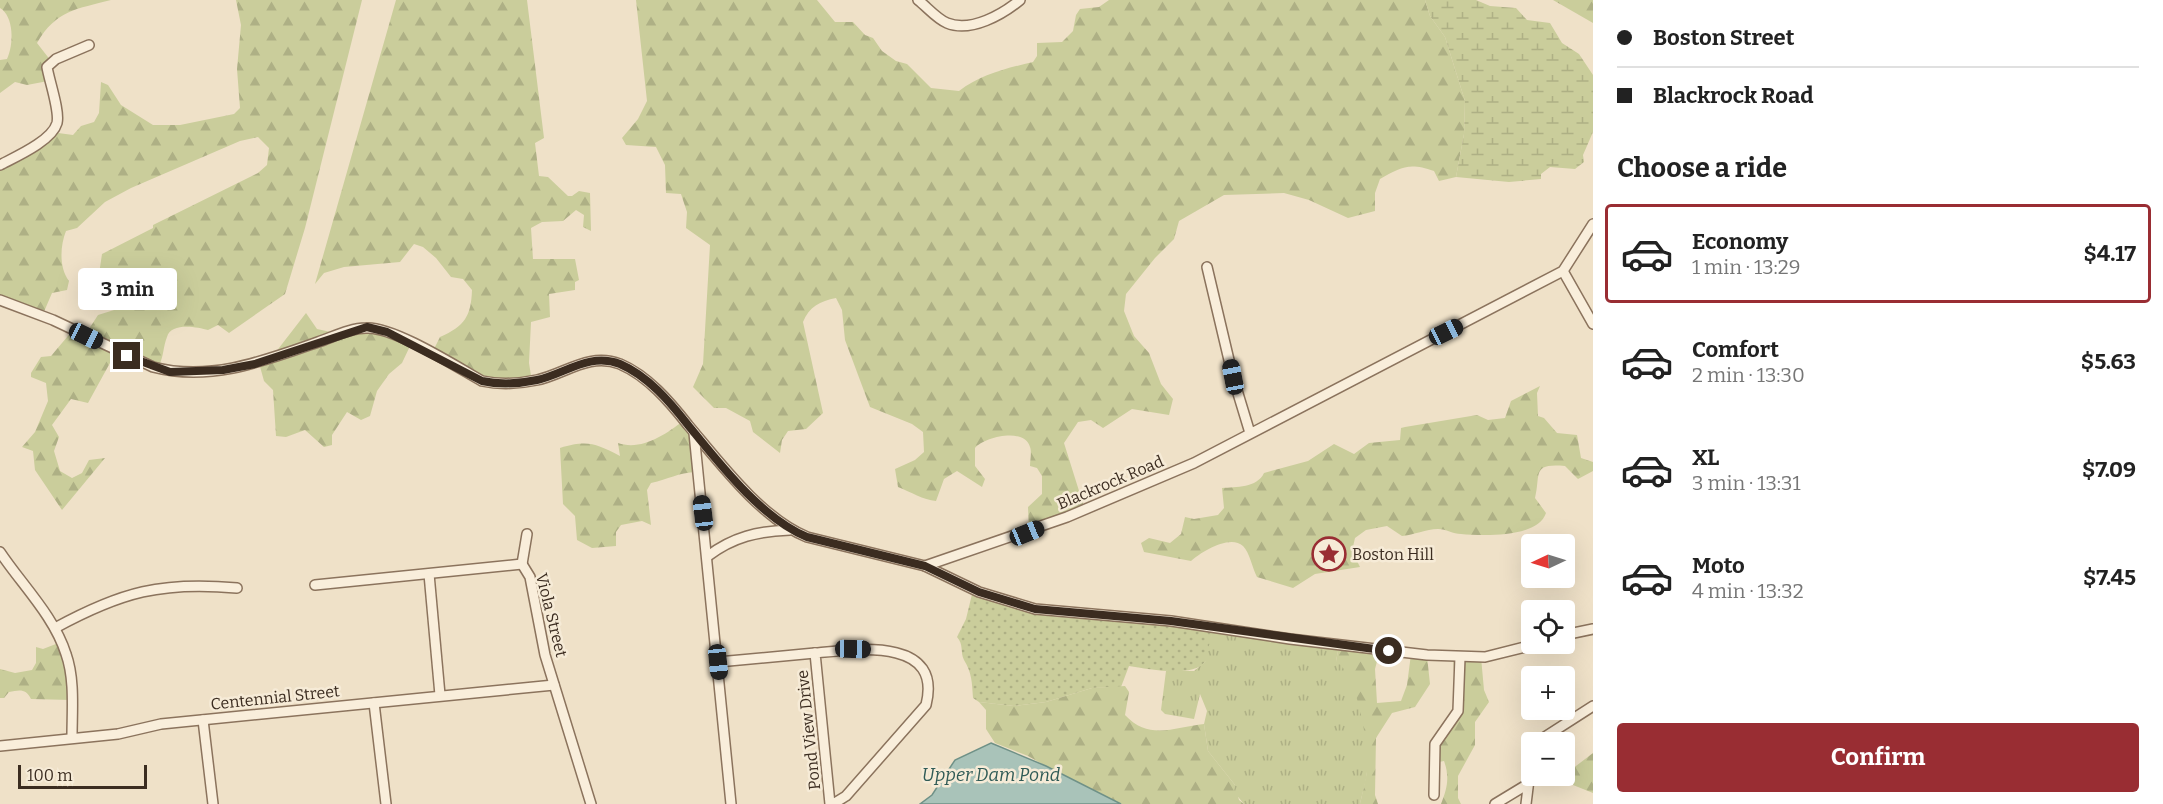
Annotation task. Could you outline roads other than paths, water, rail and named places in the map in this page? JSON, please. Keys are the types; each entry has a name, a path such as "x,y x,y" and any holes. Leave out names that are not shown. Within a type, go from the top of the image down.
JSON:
{"street":[{"path":"918,0 948,23 968,25 1006,11 1020,0"},
{"path":"0,165 24,153 51,133 57,123 47,67 56,59 89,45"},
{"path":"1593,224 1563,271 1593,324"},
{"path":"1207,267 1250,433"},
{"name":"Blackrock Road","path":"925,566 1067,517 1194,463 1563,271"},
{"path":"1,303 53,320 127,356 170,372 205,372 255,364 367,327 387,332 482,381 500,385 537,380 586,361 619,364 638,374 669,402 721,465 790,530 807,537 925,566 979,592 1035,609 1171,621 1290,639 1460,657 1485,657 1521,648"},
{"path":"694,432 731,804"},
{"path":"708,556 737,538 770,531 790,530"},
{"path":"522,564 527,534"},
{"path":"0,552 55,628 67,656 72,691 72,737"},
{"name":"Viola Street","path":"315,585 522,564 530,577 537,619 554,685 568,722 591,804"},
{"path":"429,574 440,695"},
{"path":"55,628 117,597 155,588 190,585 237,588"},
{"path":"1575,633 1593,629"},
{"name":"Pond View Drive","path":"718,662 815,652 883,649 905,655 919,664 927,675 930,690 926,705 913,723 846,796 831,804 815,652"},
{"path":"1434,795 1435,744 1458,711 1460,657"},
{"name":"Centennial Street","path":"0,746 118,734 161,724 554,685"},
{"path":"374,703 386,804"},
{"path":"1553,732 1593,706"},
{"path":"203,720 213,804"},
{"path":"1495,804 1525,786"},
{"path":"1526,804 1528,786"}],"water":[{"name":"Upper Dam Pond","path":"991,743 1046,766 1121,804 920,804 932,795 955,760"}],"place":[{"name":"Boston Hill","path":"1329,554"}]}
